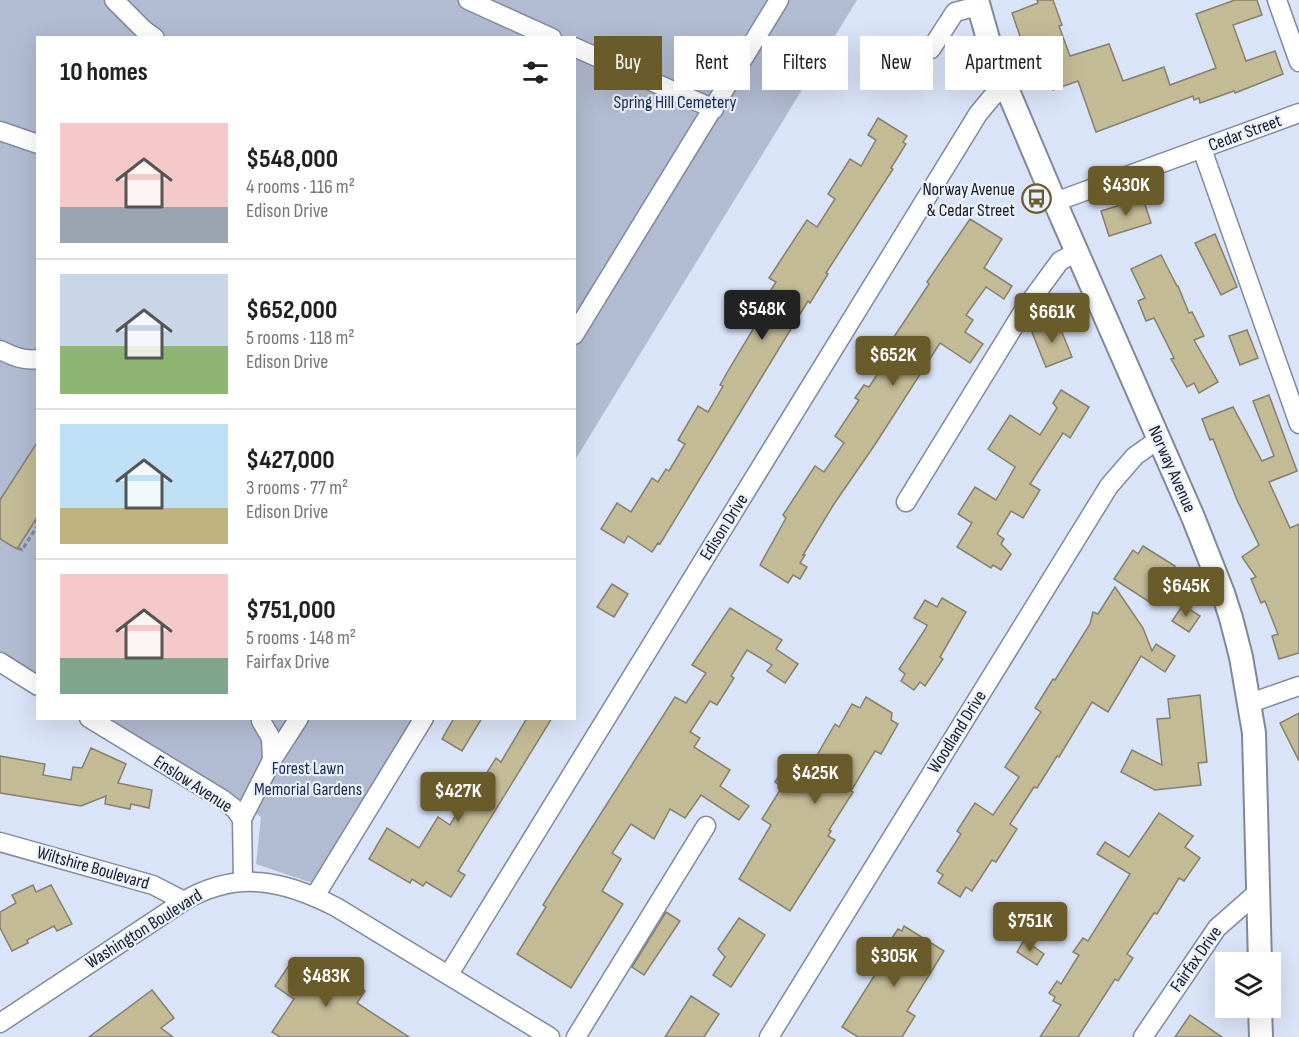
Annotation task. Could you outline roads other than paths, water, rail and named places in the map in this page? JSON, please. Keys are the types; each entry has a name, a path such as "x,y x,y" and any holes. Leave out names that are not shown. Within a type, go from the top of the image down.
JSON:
{"main road":[{"name":"Norway Avenue","path":"978,3 987,36"},
{"name":"Norway Avenue","path":"1008,90 1193,517 1223,593 1241,657 1250,703 1256,763 1260,952"},
{"path":"1260,1018 1261,1037"}],"street":[{"path":"114,0 153,36"},
{"path":"468,0 548,36"},
{"path":"576,329 714,109 779,0"},
{"path":"1277,0 1299,62"},
{"path":"933,46 955,12 978,3"},
{"path":"576,48 714,109"},
{"name":"Edison Drive","path":"449,974 978,114 1001,90"},
{"name":"Cedar Street","path":"1055,202 1299,113"},
{"path":"0,131 36,143"},
{"path":"1202,149 1299,424"},
{"path":"906,502 1024,310 1060,261 1077,252"},
{"path":"0,350 21,359 36,359"},
{"name":"Woodland Drive","path":"769,1037 1109,486 1135,456 1159,439"},
{"path":"0,662 36,685"},
{"path":"1250,703 1299,686"},
{"name":"Enslow Avenue","path":"92,720 235,809 242,819 243,882"},
{"path":"259,720 271,738 272,760"},
{"path":"259,720 280,722 289,720"},
{"path":"242,819 272,760 297,720"},
{"path":"315,896 423,720"},
{"path":"576,1037 706,826"},
{"name":"Wiltshire Boulevard","path":"0,842 153,885 184,901"},
{"name":"Washington Boulevard","path":"0,1023 184,901 211,887 243,882 279,884 315,896 366,924 550,1037"},
{"name":"Fairfax Drive","path":"1143,1037 1217,928 1259,891"}],"place":[{"name":"Norway Avenue & Cedar Street","path":"1036,199"}],"park label":[{"name":"Spring Hill Cemetery","path":"675,102"},
{"name":"Forest Lawn Memorial Gardens","path":"308,778"}]}
